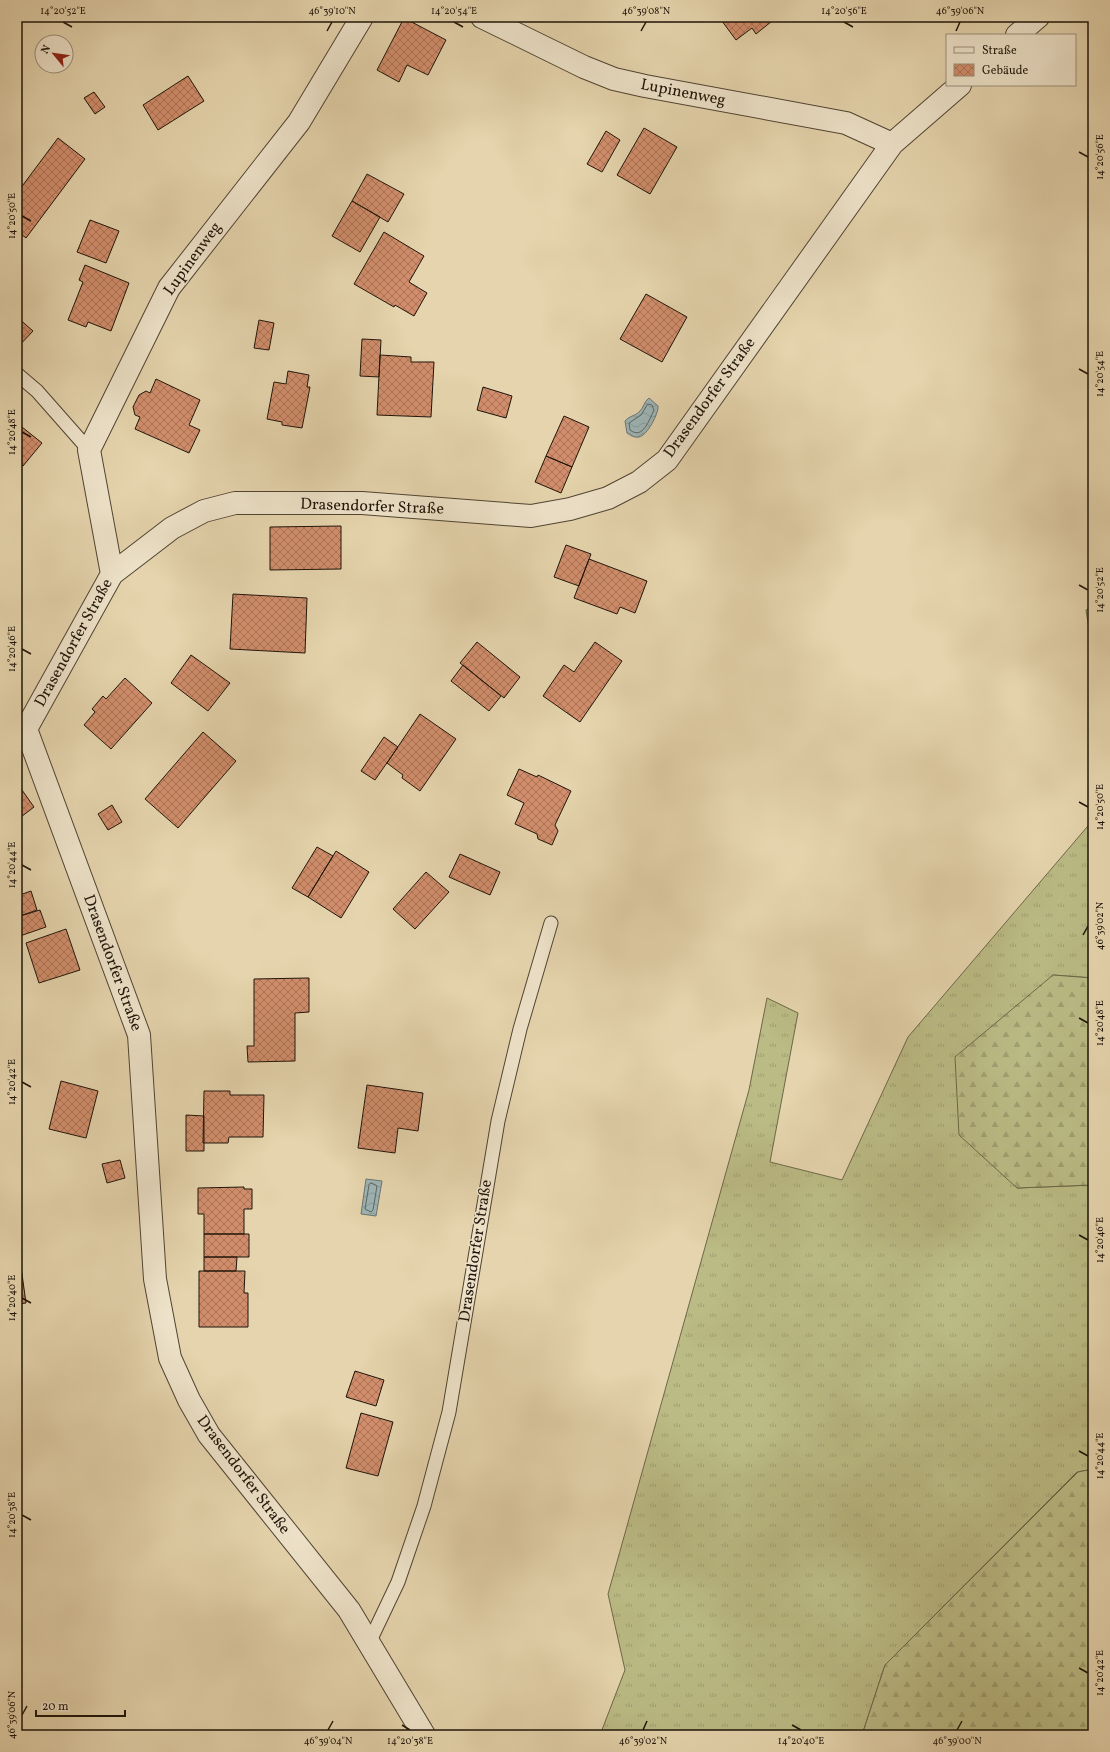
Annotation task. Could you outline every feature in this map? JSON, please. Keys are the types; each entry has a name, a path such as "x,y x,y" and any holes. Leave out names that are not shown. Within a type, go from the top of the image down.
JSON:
{"street":[{"name":"Lupinenweg","path":"89,450 169,288 298,122 362,17"},
{"name":"Lupinenweg","path":"482,17 584,67 614,79 846,123 892,144"},
{"path":"1018,34 1038,17"},
{"name":"Drasendorfer Straße","path":"424,1735 348,1610 209,1435 188,1400 170,1358 155,1279 139,1034 22,732 112,574 172,528 204,511 235,503 362,504 530,516 570,509 608,498 639,482 667,460 892,144 959,86"},
{"path":"89,450 112,574"}],"lane":[{"path":"17,374 37,391 89,450"},
{"name":"Drasendorfer Straße","path":"369,1643 398,1582 424,1506 449,1412 498,1121 520,1029 551,923"}],"green space":[{"path":"1093,606 1093,654 1086,610"},
{"path":"1093,820 1093,978 1053,975 1017,1188 1093,1185 1093,1469 1077,1472 885,1665 862,1735 600,1735 625,1670 608,1594 749,1090 767,998 798,1013 770,1162 842,1180 908,1037"},
{"path":"1053,975 1093,978 1093,1185 1017,1188 959,1135 955,1057"},
{"path":"1093,1469 1093,1735 862,1735 885,1665 1078,1472"}],"water":[{"path":"649,398 658,406 655,419 649,429 642,436 632,436 627,433 625,421 639,412"},
{"path":"366,1179 382,1181 376,1216 361,1214"}],"building":[{"path":"719,17 777,17 756,34 752,28 736,40"},
{"path":"404,18 446,40 428,75 407,65 399,82 377,70"},
{"path":"188,76 204,101 158,130 143,105"},
{"path":"94,92 105,107 95,114 84,98"},
{"path":"644,128 677,147 650,194 617,175"},
{"path":"606,131 620,140 602,172 587,164"},
{"path":"58,138 85,159 26,238 17,231 17,193"},
{"path":"367,174 404,194 388,222 352,201"},
{"path":"352,201 380,217 360,252 332,236"},
{"path":"90,220 119,231 106,263 77,252"},
{"path":"384,232 424,256 409,282 427,293 414,316 395,305 394,307 354,284"},
{"path":"85,265 129,283 111,331 88,322 86,327 68,320 83,282 79,280"},
{"path":"646,294 687,317 662,362 620,339"},
{"path":"17,317 33,331 17,348"},
{"path":"259,320 274,323 269,350 254,348"},
{"path":"362,339 381,340 379,377 360,376"},
{"path":"380,355 411,357 411,362 434,362 431,417 377,415"},
{"path":"288,371 309,375 307,387 310,387 302,428 282,425 282,422 267,419 274,382 286,384"},
{"path":"156,379 200,400 189,425 200,430 189,453 135,429 140,417 135,415 133,407 139,395 146,391 150,393"},
{"path":"483,387 512,396 506,418 477,410"},
{"path":"564,416 589,427 572,467 546,456"},
{"path":"17,423 42,443 23,466 17,461"},
{"path":"546,456 572,467 561,493 535,482"},
{"path":"341,526 341,569 270,570 270,527"},
{"path":"566,545 591,554 579,586 554,577"},
{"path":"589,559 647,581 635,613 620,607 617,614 574,598"},
{"path":"233,594 307,598 305,653 230,649"},
{"path":"477,642 520,677 504,698 460,663"},
{"path":"595,642 622,661 580,722 543,696 564,665 574,672"},
{"path":"191,655 230,683 208,711 171,683"},
{"path":"463,665 501,696 489,711 451,681"},
{"path":"125,678 152,703 111,749 84,725 95,712 92,709 103,696 106,699"},
{"path":"420,714 456,739 420,791 402,778 403,775 387,763"},
{"path":"203,732 236,761 178,828 145,799"},
{"path":"384,737 398,747 375,780 361,771"},
{"path":"519,769 537,777 538,775 571,791 555,825 558,831 552,845 538,839 537,834 515,824 524,803 507,795"},
{"path":"17,783 34,807 17,820"},
{"path":"112,805 122,822 108,830 98,814"},
{"path":"317,847 333,856 308,897 292,888"},
{"path":"336,851 369,872 341,918 308,897"},
{"path":"460,854 500,872 490,895 449,877"},
{"path":"426,872 449,892 415,929 393,909"},
{"path":"31,891 37,910 17,917 17,896"},
{"path":"40,910 46,927 17,937 17,917"},
{"path":"66,929 80,970 39,983 26,943"},
{"path":"309,978 309,1012 295,1013 295,1061 248,1062 247,1046 254,1046 254,979"},
{"path":"61,1081 98,1091 86,1138 49,1129"},
{"path":"367,1085 423,1093 418,1131 398,1128 395,1153 358,1148"},
{"path":"204,1091 230,1091 230,1095 264,1095 263,1137 229,1137 228,1143 203,1143"},
{"path":"186,1115 204,1116 204,1151 186,1151"},
{"path":"120,1160 125,1178 107,1183 102,1164"},
{"path":"244,1187 244,1189 252,1189 252,1209 244,1209 244,1234 204,1234 204,1214 198,1214 198,1188"},
{"path":"204,1234 249,1234 249,1257 204,1257"},
{"path":"17,1238 26,1303 17,1304"},
{"path":"204,1257 237,1257 236,1271 204,1271"},
{"path":"199,1271 245,1271 244,1293 248,1293 248,1327 199,1327"},
{"path":"355,1371 384,1380 376,1406 346,1397"},
{"path":"361,1413 393,1422 378,1476 346,1468"}]}
